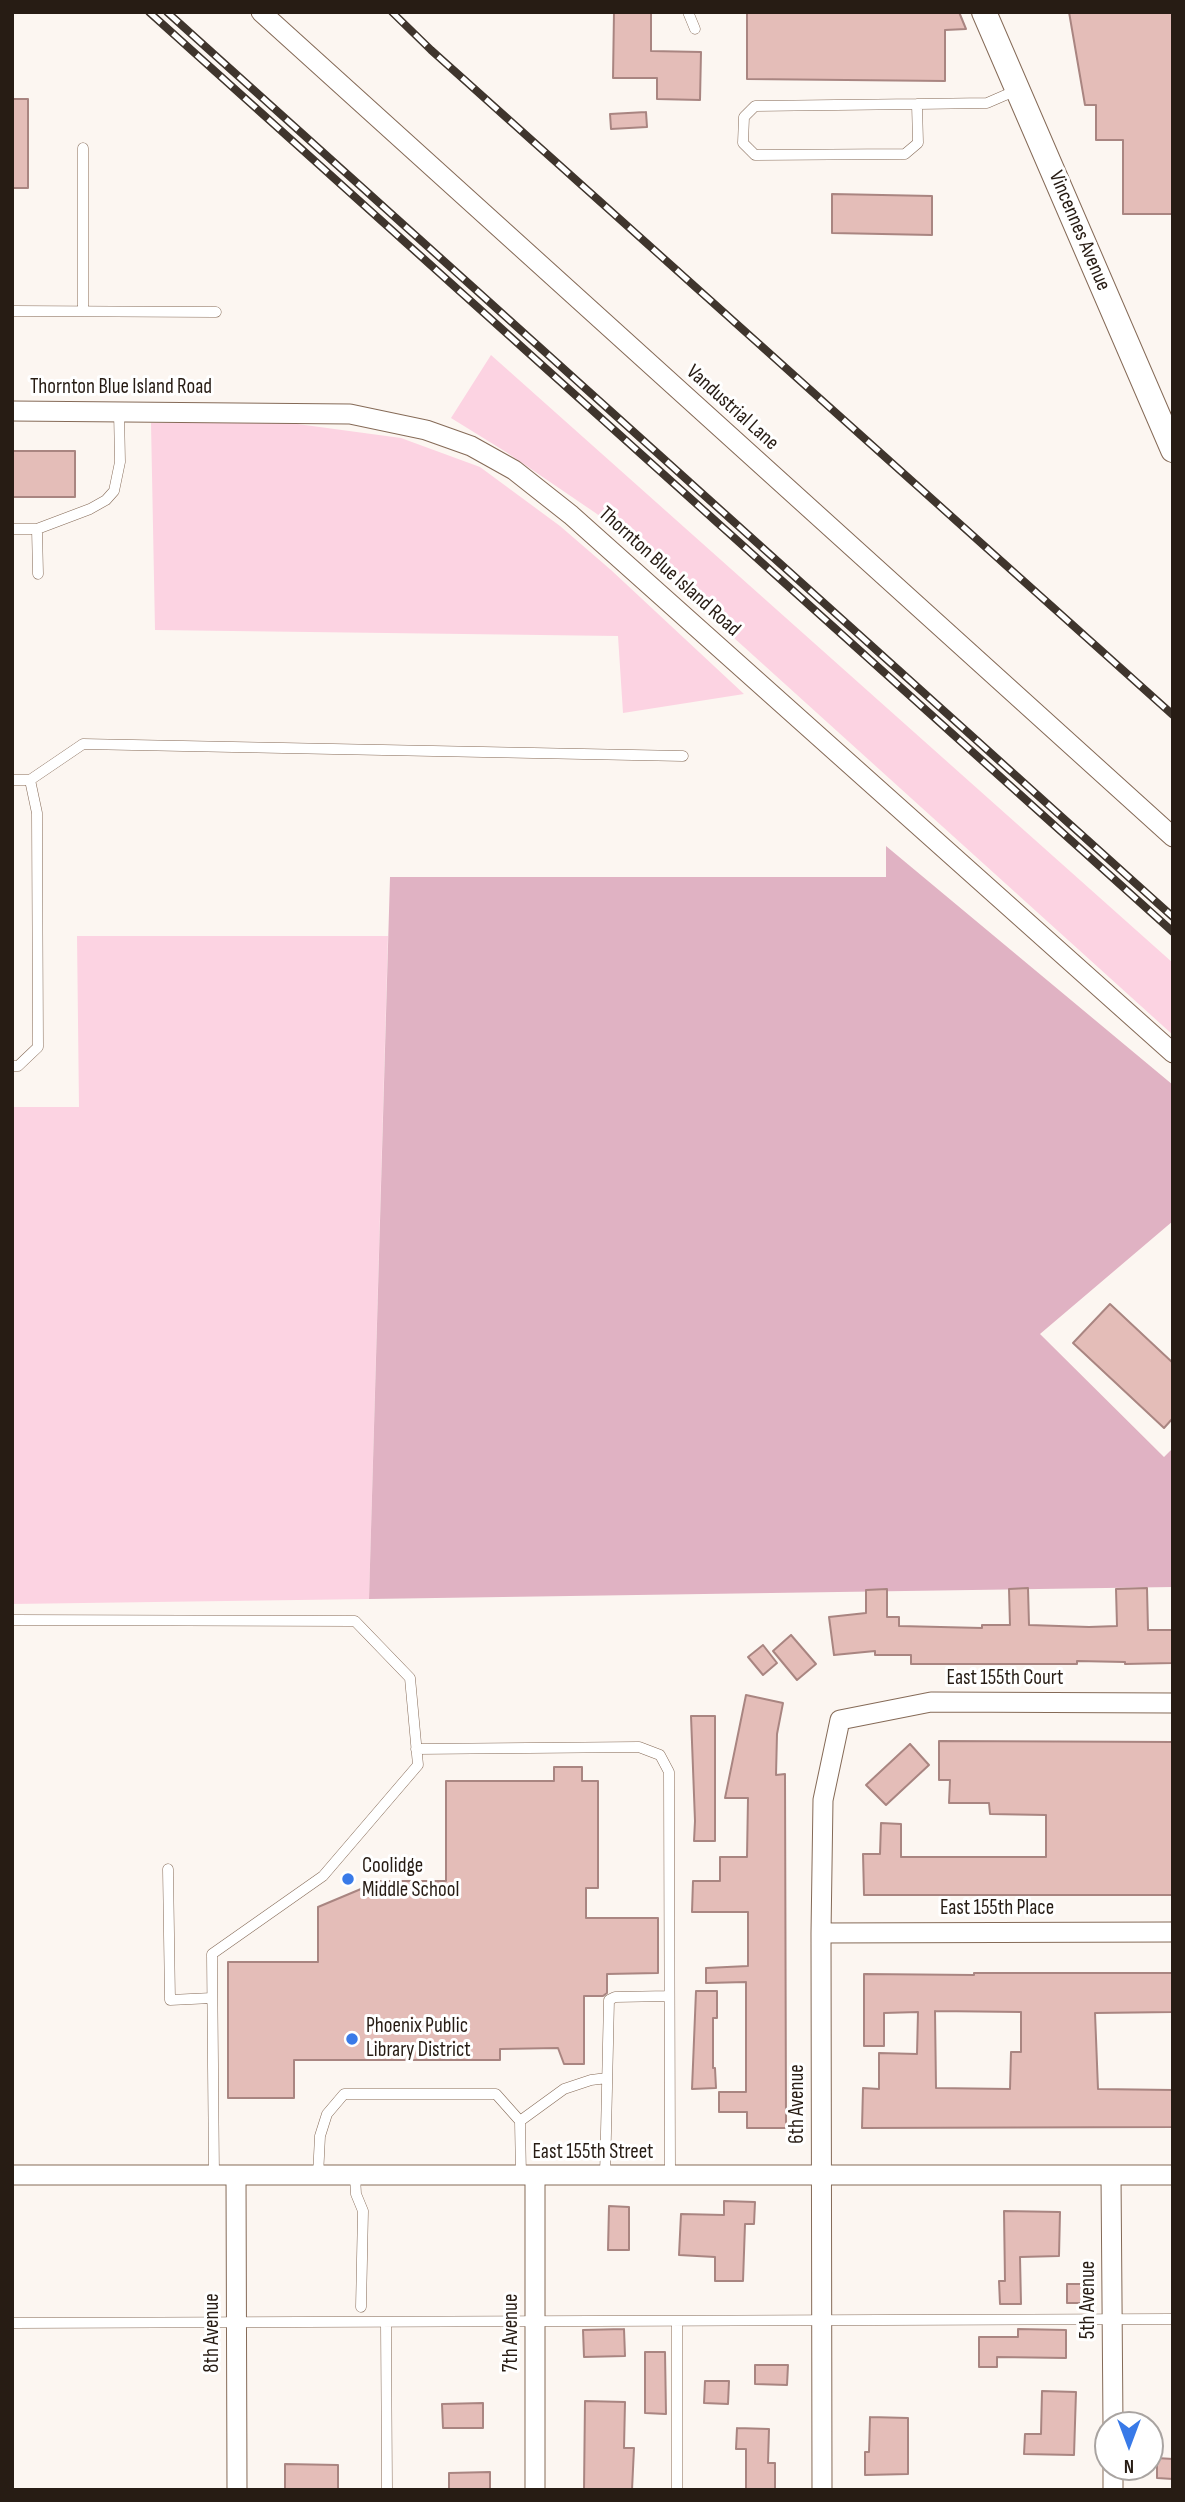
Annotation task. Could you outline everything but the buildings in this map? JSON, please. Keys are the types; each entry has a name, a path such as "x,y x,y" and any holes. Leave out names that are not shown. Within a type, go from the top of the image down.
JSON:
{"street":[{"name":"Vandustrial Lane","path":"261,12 1173,837"},
{"name":"Vincennes Avenue","path":"984,12 1173,450"},
{"name":"Thornton Blue Island Road","path":"12,411 350,414 426,430 471,446 514,470 571,514 1173,1054"},
{"name":"East 155th Court","path":"840,1720 931,1702 1173,1703"},
{"name":"6th Avenue","path":"822,2490 823,1800 840,1720"},
{"name":"East 155th Place","path":"821,1933 1173,1931"},
{"name":"East 155th Street","path":"12,2175 1173,2175"},
{"name":"8th Avenue","path":"236,2176 237,2490"},
{"name":"7th Avenue","path":"528,2176 535,2321 535,2490"},
{"name":"5th Avenue","path":"1111,2176 1113,2411"}],"lane":[{"path":"688,12 695,29"},
{"path":"917,104 918,143 905,154 755,155 743,143 744,117 755,106 987,103 1018,90"},
{"path":"83,148 83,311"},
{"path":"12,311 216,312"},
{"path":"12,529 37,529 106,500 114,491 120,462 119,411"},
{"path":"37,529 38,574"},
{"path":"12,780 30,780 83,744 683,756"},
{"path":"12,1066 18,1066 38,1046 37,813 30,780"},
{"path":"12,1620 355,1621 411,1678 418,1765 323,1876 212,1954 214,2176"},
{"path":"416,1749 639,1747 660,1755 669,1772 670,2176"},
{"path":"168,1869 170,2000 212,1998"},
{"path":"605,2176 609,2000 615,1997 669,1996"},
{"path":"520,2121 564,2089 607,2078"},
{"path":"318,2176 320,2136 327,2114 344,2094 496,2094 520,2121 528,2176"},
{"path":"355,2176 356,2194 363,2211 361,2307"},
{"path":"12,2323 1173,2319"},
{"path":"677,2321 677,2490"},
{"path":"386,2322 387,2490"}],"shaded area":[{"path":"491,355 1173,963 1173,1035 597,514 451,418"},
{"path":"151,423 290,423 401,438 480,467 560,526 744,694 623,713 618,636 155,630"},
{"path":"886,846 1173,1085 1173,1221 1040,1334 1164,1457 1173,1448 1173,1587 369,1599 390,877 886,877"},
{"path":"77,936 388,936 369,1599 12,1604 12,1107 79,1107"}],"railway":[{"path":"149,12 1173,932"},
{"path":"167,12 1173,917"},
{"path":"392,12 431,50 1173,715"}],"place":[{"name":"Coolidge Middle School","path":"348,1879"},
{"name":"Phoenix Public Library District","path":"352,2039"}]}
